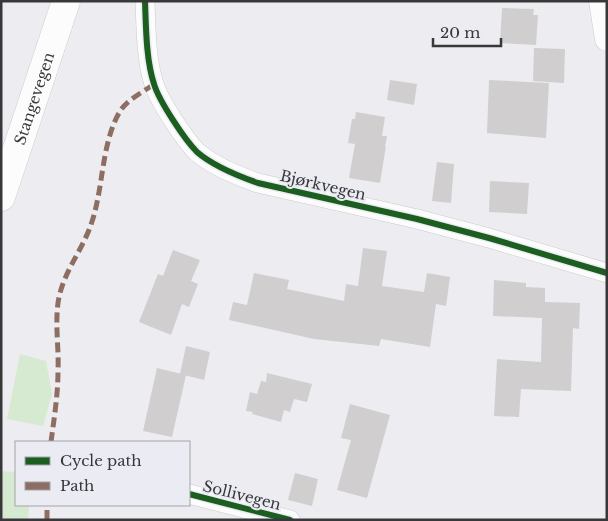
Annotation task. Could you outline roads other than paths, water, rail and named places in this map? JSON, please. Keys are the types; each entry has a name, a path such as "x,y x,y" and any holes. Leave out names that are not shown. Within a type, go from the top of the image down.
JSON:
{"main road":[{"name":"Stangevegen","path":"1,197 66,1"}],"street":[{"name":"Bjørkvegen","path":"145,1 147,48 154,84 168,113 197,151 217,164 240,177 258,183 435,224 607,273"},
{"path":"602,1 607,38"},
{"name":"Sollivegen","path":"190,494 290,520"}]}
